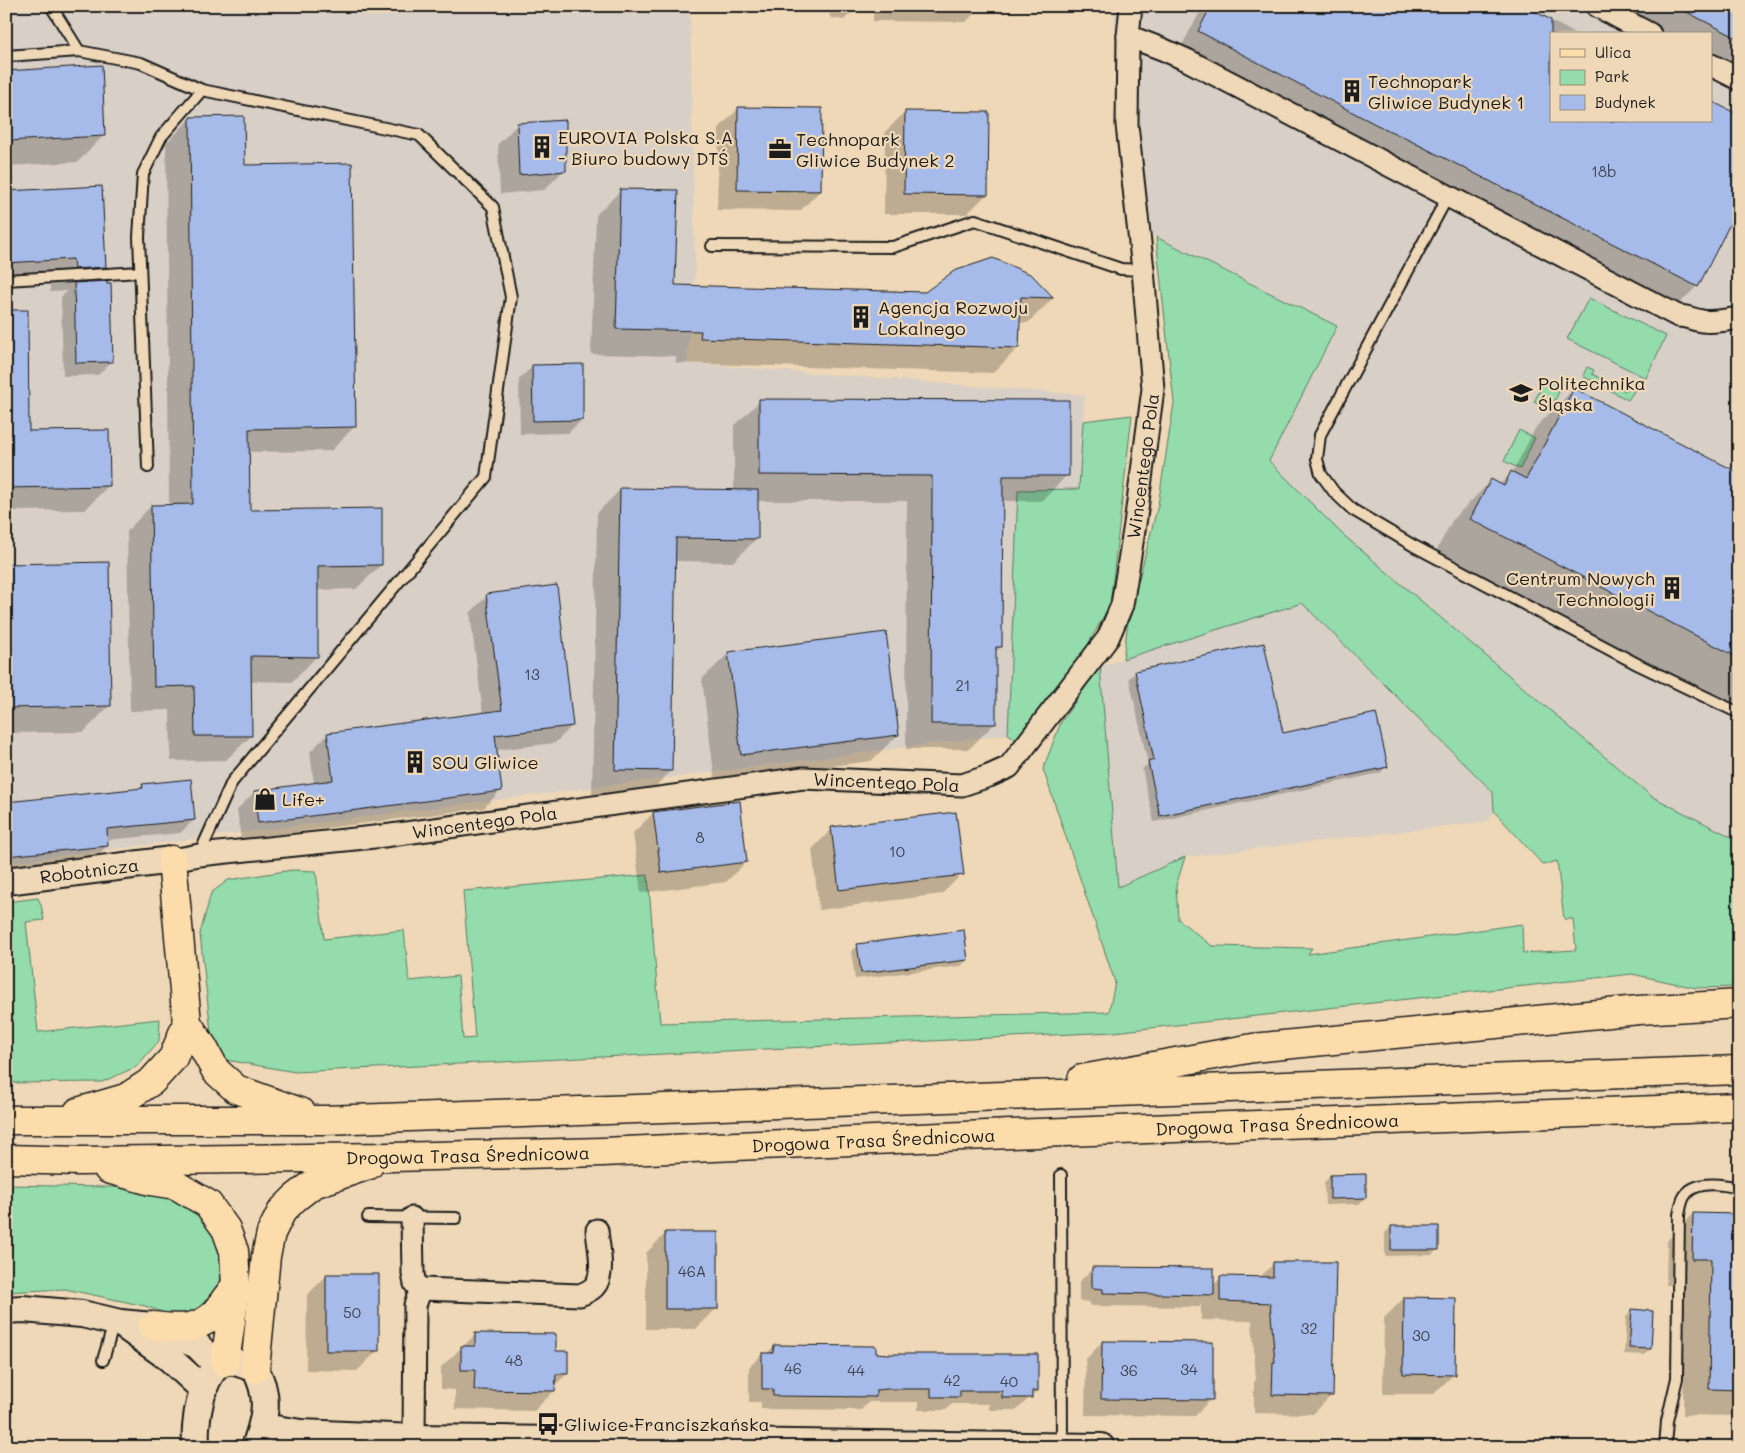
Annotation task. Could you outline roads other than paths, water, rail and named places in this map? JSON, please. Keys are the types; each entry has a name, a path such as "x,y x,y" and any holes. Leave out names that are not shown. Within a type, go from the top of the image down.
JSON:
{"main road":[{"path":"45,1121 126,1098 152,1082 173,1058 187,1023 172,860"},
{"path":"984,1096 1252,1048 1629,1011 1739,1004"},
{"path":"187,1023 216,1071 236,1089 324,1120"},
{"path":"6,1120 324,1120 1739,1070"},
{"name":"Drogowa Trasa Średnicowa","path":"6,1159 80,1161 603,1152 986,1135 1739,1107"},
{"path":"1674,1109 1739,1114"},
{"path":"256,1369 266,1256 271,1233 282,1212 294,1198 313,1184 392,1157"},
{"path":"80,1161 151,1181 176,1185 208,1204 226,1229 234,1251 236,1286 221,1364"},
{"path":"153,1326 177,1329 197,1326 214,1314 236,1286"}],"street":[{"name":"Wincentego Pola","path":"172,860 199,855 384,836 803,778 962,785 1009,767 1108,638 1122,605 1135,524 1152,389 1143,270 1127,125 1130,6"},
{"path":"1597,6 1646,32"},
{"path":"1128,36 1187,60 1678,316 1688,316 1701,321 1723,321 1739,318"},
{"path":"1712,66 1739,79"},
{"name":"Robotnicza","path":"6,881 172,860"},
{"path":"412,1218 412,1274 415,1284 421,1289 580,1295 595,1286 599,1278 597,1230"},
{"path":"414,1438 415,1305 421,1289"},
{"path":"6,1310 24,1309 82,1314 118,1323 153,1326 197,1345 221,1364 242,1364 256,1369 265,1400 259,1437 301,1434 414,1438 441,1442 1101,1447"},
{"path":"118,1323 169,1358 204,1390"},
{"path":"197,1447 194,1432 204,1390 210,1373 221,1364"}],"lane":[{"path":"51,6 79,51"},
{"path":"6,56 79,51 141,62 202,90 419,135 493,207 511,296 486,476 232,782 199,855"},
{"path":"148,467 139,237 143,174 161,137 202,90"},
{"path":"1448,196 1320,435 1317,459 1321,474 1334,492 1353,510 1414,546 1639,665 1739,713"},
{"path":"712,246 893,247 975,220 1121,269 1143,270"},
{"path":"6,280 140,272"},
{"path":"1061,1175 1062,1446"},
{"path":"1665,1447 1666,1421 1677,1378 1679,1215 1684,1197 1694,1187 1710,1184 1739,1188"},
{"path":"368,1217 456,1218"},
{"path":"103,1360 118,1323"}],"place":[{"name":"Technopark Gliwice Budynek 1","path":"1352,91"},
{"name":"EUROVIA Polska S.A - Biuro budowy DTŚ","path":"542,147"},
{"name":"Technopark Gliwice Budynek 2","path":"780,149"},
{"name":"Agencja Rozwoju Lokalnego","path":"861,317"},
{"name":"Politechnika Śląska","path":"1521,393"},
{"name":"Centrum Nowych Technologii","path":"1672,588"},
{"name":"SOU Gliwice","path":"415,762"},
{"name":"Life+","path":"265,799"},
{"name":"Gliwice Franciszkańska","path":"548,1424"}]}
